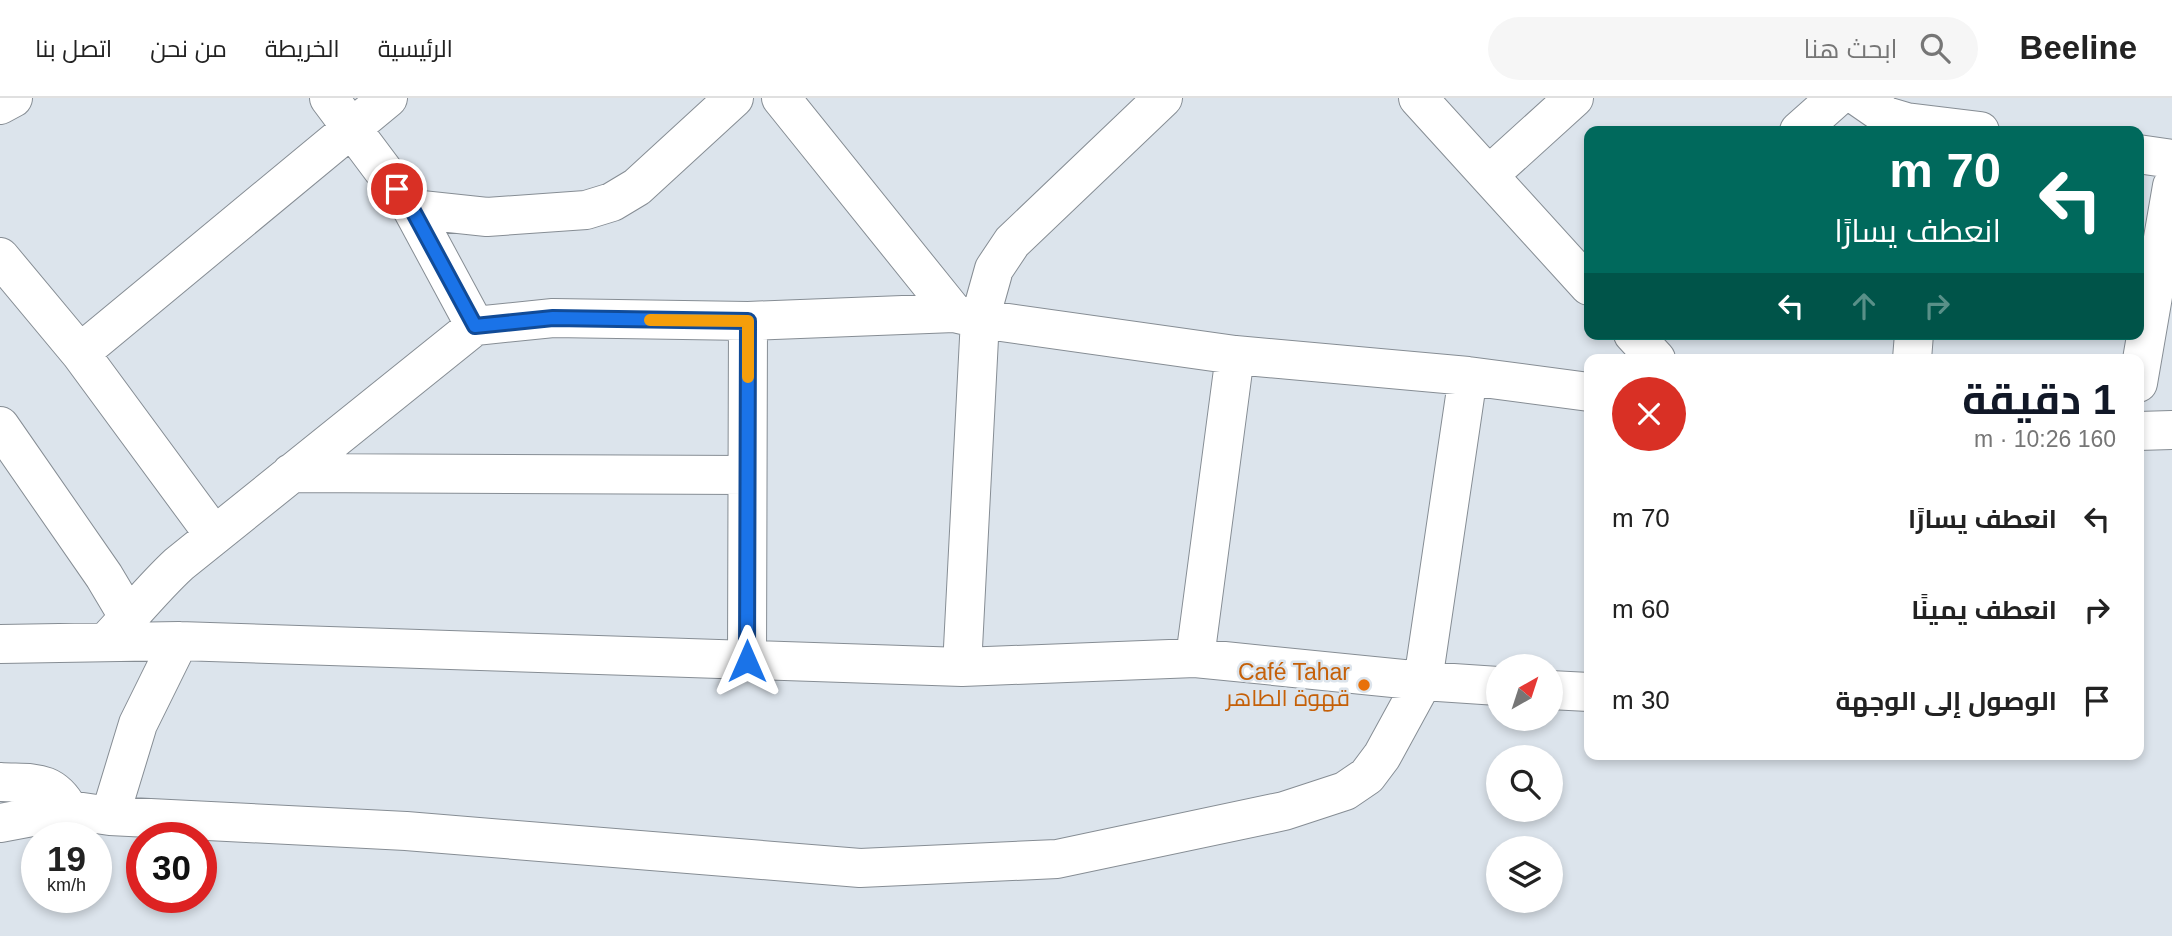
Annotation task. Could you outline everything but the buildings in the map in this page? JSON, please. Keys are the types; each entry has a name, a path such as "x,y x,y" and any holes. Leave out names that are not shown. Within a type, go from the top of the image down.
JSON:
{"street":[{"path":"0,105 13,98"},
{"path":"80,353 340,113 388,98"},
{"path":"412,209 487,218 586,210 612,202 637,187 734,98"},
{"path":"781,98 967,316"},
{"path":"962,667 967,316 1012,242 1163,98"},
{"path":"1418,98 1584,280"},
{"path":"1489,175 1574,98"},
{"path":"1805,126 1836,98"},
{"path":"1860,98 1886,116 1906,122 1933,118 1962,126"},
{"path":"340,113 412,209 475,326"},
{"path":"2144,155 2172,159"},
{"path":"2143,354 2172,186"},
{"path":"0,257 80,353 214,535"},
{"path":"117,630 161,580 475,326 553,318 748,321 967,316 1235,355 1468,376 1584,390"},
{"path":"747,661 748,321"},
{"path":"1639,340 1651,354"},
{"path":"1195,658 1235,355"},
{"path":"0,823 69,810 110,816 406,831 860,869 1057,859 1283,811 1345,791 1367,776 1382,757 1423,681 1468,376"},
{"path":"0,426 104,576 117,630"},
{"path":"2144,431 2172,430"},
{"path":"291,473 747,475"},
{"path":"0,644 117,630 179,641 962,667 1195,658 1486,685"},
{"path":"110,816 138,724 179,641"},
{"path":"1563,691 1584,692"},
{"path":"0,782 44,785 58,792 69,810"}],"slow traffic":[{"path":"650,320 748,321 748,377"}],"place":[{"name":"Café Tahar قهوة الطاهر","path":"1364,685"}],"route":[{"path":"397,189 412,209 475,326 553,318 748,321 747,661"}]}
